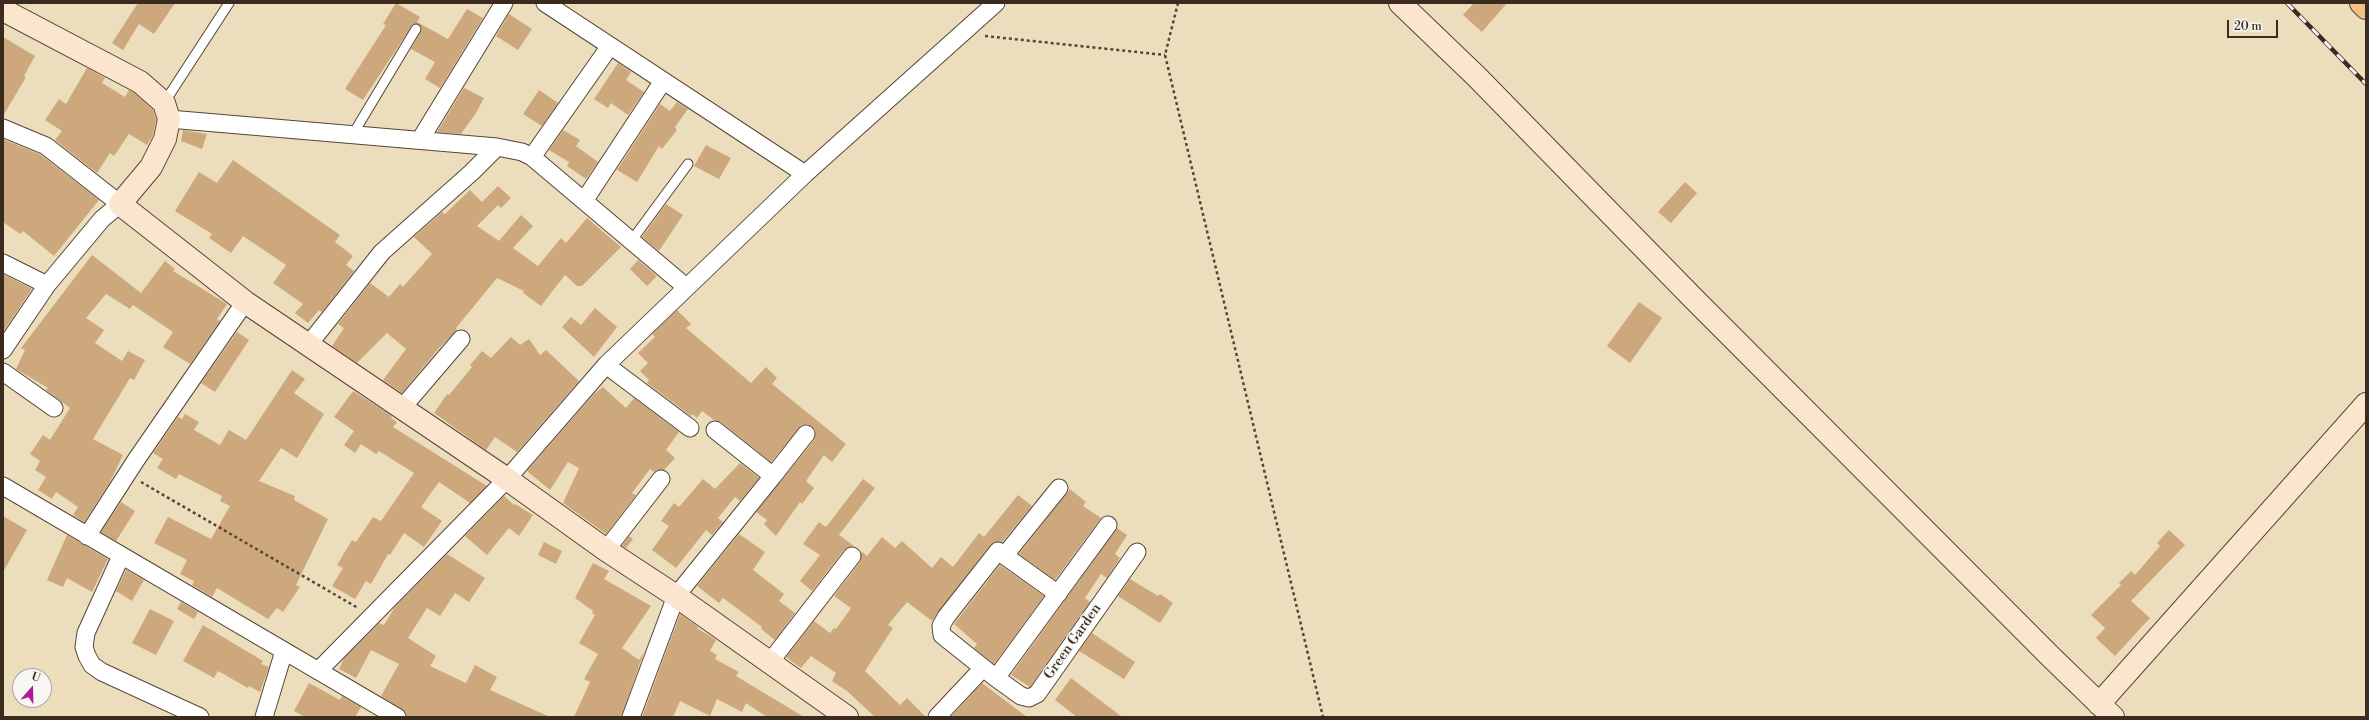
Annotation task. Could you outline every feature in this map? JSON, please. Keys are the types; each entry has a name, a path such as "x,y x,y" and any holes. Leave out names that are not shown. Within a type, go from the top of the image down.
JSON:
{"highway":[{"path":"2361,3 2366,8"}],"street":[{"path":"420,140 504,3"},
{"path":"545,3 805,174"},
{"path":"318,671 507,479 606,365 805,174 996,3"},
{"path":"1400,3 1482,82 1691,296 2106,710 2366,404"},
{"path":"3,10 140,82 166,111 354,134 497,147 522,152 532,157 686,287"},
{"path":"532,157 610,46"},
{"path":"584,201 663,80"},
{"path":"3,350 47,285 102,219 120,204 151,167 165,139 166,111"},
{"path":"3,128 46,146 245,302 507,479 606,550 676,596 847,717"},
{"path":"309,344 382,252 472,172 497,147"},
{"path":"3,263 47,285"},
{"path":"87,536 127,474 245,302"},
{"path":"402,408 461,339"},
{"path":"606,365 690,428"},
{"path":"3,372 54,408"},
{"path":"714,430 773,476"},
{"path":"631,717 676,596 806,434"},
{"path":"606,550 661,479"},
{"path":"3,486 397,717"},
{"path":"1058,594 1005,555 1059,488"},
{"path":"937,717 990,673 1058,594 1108,525"},
{"name":"Green Garden","path":"1005,555 1001,552 996,552 941,626 942,635 1022,696 1030,698 1037,694 1137,552"},
{"path":"121,556 86,633 84,647 87,656 92,665 102,672 200,717"},
{"path":"770,662 852,556"},
{"path":"264,717 284,651"}],"lane":[{"path":"166,111 229,3"},
{"path":"354,134 416,29"},
{"path":"632,240 688,164"}],"path":[{"path":"1178,3 1165,55 1323,717"},
{"path":"963,34 1165,55"},
{"path":"127,474 371,616"}],"building":[{"path":"138,3 175,3 154,34 139,24 123,50 112,43"},
{"path":"396,3 420,17 417,22 448,39 467,9 483,18 440,88 425,79 435,62 411,49 422,29 419,24 413,24 363,100 345,89 386,25 383,24"},
{"path":"1474,3 1507,3 1482,32 1463,15"},
{"path":"509,14 532,29 518,50 496,36"},
{"path":"3,37 35,56 24,76 26,77 3,116"},
{"path":"618,63 631,72 626,80 644,92 628,115 611,103 608,108 594,99"},
{"path":"87,68 105,78 102,83 125,97 129,90 133,92 153,110 156,120 153,135 147,145 129,134 114,156 110,153 97,173 55,140 62,131 45,120 59,99 66,104"},
{"path":"464,88 484,98 476,113 461,134 437,132"},
{"path":"539,90 558,103 542,126 523,114"},
{"path":"677,102 688,109 675,127 677,130 662,149 659,146 637,182 617,170 660,104 670,111"},
{"path":"183,130 207,134 202,149 181,141"},
{"path":"563,130 580,140 576,146 598,162 586,179 567,166 569,162 549,150"},
{"path":"3,139 41,155 99,200 54,256 23,231 20,234 3,222"},
{"path":"706,145 731,158 719,179 694,166"},
{"path":"233,160 340,235 335,242 353,256 346,265 354,271 322,312 319,310 308,323 295,313 303,304 273,283 286,265 243,236 231,253 209,238 212,234 175,211 199,172 217,183"},
{"path":"1685,182 1697,193 1671,223 1658,212"},
{"path":"498,186 511,198 501,208 498,205 477,226 499,241 521,215 533,226 513,248 538,266 561,238 566,243 587,218 621,247 582,286 577,286 565,275 541,306 523,293 524,291 497,278 456,328 457,330 440,347 402,393 383,380 406,349 387,333 357,363 332,346 344,328 338,324 370,283 389,297 400,284 403,287 432,254 414,237 442,212 445,214 470,190 482,202"},
{"path":"666,204 683,215 659,251 642,237"},
{"path":"92,255 141,293 165,261 175,269 173,271 227,304 217,319 220,321 190,364 163,347 173,332 133,305 130,309 106,294 86,318 104,330 95,343 122,361 128,351 145,360 134,380 130,378 93,439 123,455 110,482 84,522 73,515 78,507 56,492 52,499 38,490 46,477 35,470 40,461 30,454 43,435 50,440 70,408 46,390 48,388 16,369 25,350 21,348"},
{"path":"638,260 657,276 647,286 630,269"},
{"path":"3,274 32,289 3,332"},
{"path":"1639,302 1662,318 1630,363 1607,346"},
{"path":"595,308 617,327 594,357 562,327 571,317 581,325"},
{"path":"677,310 691,324 686,328 751,383 766,367 777,378 772,384 846,444 832,462 824,455 806,481 814,488 802,504 800,502 776,536 764,524 767,520 756,512 814,440 815,430 808,424 802,425 771,462 721,422 714,420 702,411 697,418 692,414 691,416 647,383 649,380 640,371 648,363 638,353 655,337 652,334"},
{"path":"237,332 249,340 215,392 201,383"},
{"path":"511,337 520,345 529,339 540,355 546,350 579,381 517,452 495,437 486,450 434,413 447,394 449,395 472,367 470,365 482,351 491,358"},
{"path":"292,370 305,379 294,393 324,414 297,458 281,448 259,481 295,496 294,500 328,519 296,585 300,587 283,612 277,608 268,619 217,588 212,597 192,585 194,581 180,574 187,560 154,543 168,517 211,539 230,506 220,501 222,496 179,474 176,479 157,468 163,459 153,453 178,417 182,419 185,414 199,422 194,430 220,445 229,430 246,440"},
{"path":"603,387 626,408 634,398 679,432 666,450 675,458 664,470 654,472 650,469 632,493 636,495 606,534 563,503 579,468 568,462 550,490 527,471 594,394"},
{"path":"353,391 392,416 391,418 397,422 393,427 487,486 470,503 439,482 421,507 442,521 424,547 404,533 390,555 388,554 371,584 366,581 355,599 332,586 343,568 337,565 352,540 356,542 373,517 381,521 414,473 379,451 376,454 361,444 355,453 344,445 354,431 334,417"},
{"path":"740,463 759,478 740,501 735,497 718,518 723,522 712,535 706,530 676,568 652,550 669,526 661,521 674,503 679,507 703,479 715,489"},
{"path":"863,479 875,488 839,535 854,546 844,550 812,591 800,581 820,555 803,544 819,522 826,527"},
{"path":"1070,489 1086,502 1083,506 1101,518 1055,580 1019,554"},
{"path":"1018,495 1032,506 1002,542 995,542 990,545 932,621 907,602 888,625 893,628 865,671 900,705 907,698 926,717 875,717 847,691 832,681 836,673 811,656 801,668 786,657 814,621 830,633 834,628 836,629 851,608 834,596 860,562 861,551 867,556 882,537 895,548 902,541 932,568 941,557 953,567 979,533 984,537"},
{"path":"504,496 514,505 515,504 533,515 519,536 509,528 487,555 465,536"},
{"path":"121,502 135,511 116,541 101,532"},
{"path":"3,516 27,530 3,572"},
{"path":"1117,528 1127,535 1115,554 1120,558 1107,578 1101,574 1085,598 1090,602 1030,687 1011,675"},
{"path":"2169,530 2185,545 2131,601 2150,618 2115,656 2096,638 2105,628 2091,615 2121,585 2119,583 2131,571 2135,575 2160,546 2157,543"},
{"path":"739,534 765,552 753,570 784,594 779,601 795,613 775,640 761,629 762,627 723,598 719,603 697,586"},
{"path":"67,535 108,559 92,592 67,578 63,587 47,580"},
{"path":"629,536 633,539 626,548 622,546"},
{"path":"544,542 562,551 556,564 538,555"},
{"path":"447,554 485,578 469,602 455,593 440,616 427,608 408,638 436,656 430,666 466,683 475,665 497,677 490,690 550,717 407,717 402,709 381,696 399,664 371,650 356,678 339,669 344,658 379,623 384,625 395,607"},
{"path":"593,563 609,571 604,579 651,606 622,648 639,660 644,652 621,717 574,717 590,682 584,679 598,654 579,643 595,615 592,613 593,611 575,598"},
{"path":"1000,565 1044,596 994,664 974,648 977,644 954,624"},
{"path":"126,570 144,580 132,601 116,591"},
{"path":"1130,579 1158,596 1160,594 1173,603 1160,623 1118,596"},
{"path":"181,602 198,612 194,619 177,609"},
{"path":"150,609 174,621 156,655 132,643"},
{"path":"680,614 698,627 697,628 716,640 710,651 717,655 715,659 739,672 736,676 804,717 767,717 746,703 742,712 717,699 710,716 680,701 673,717 642,717"},
{"path":"203,625 263,661 261,664 269,667 260,692 249,686 248,688 218,671 214,678 183,661"},
{"path":"1092,633 1135,662 1124,679 1079,651"},
{"path":"1071,678 1122,717 1077,717 1055,700"},
{"path":"309,683 340,700 342,696 361,707 355,717 305,717 294,711"},
{"path":"982,683 1027,717 951,717"}],"railway":[{"path":"2287,3 2366,84"}]}
